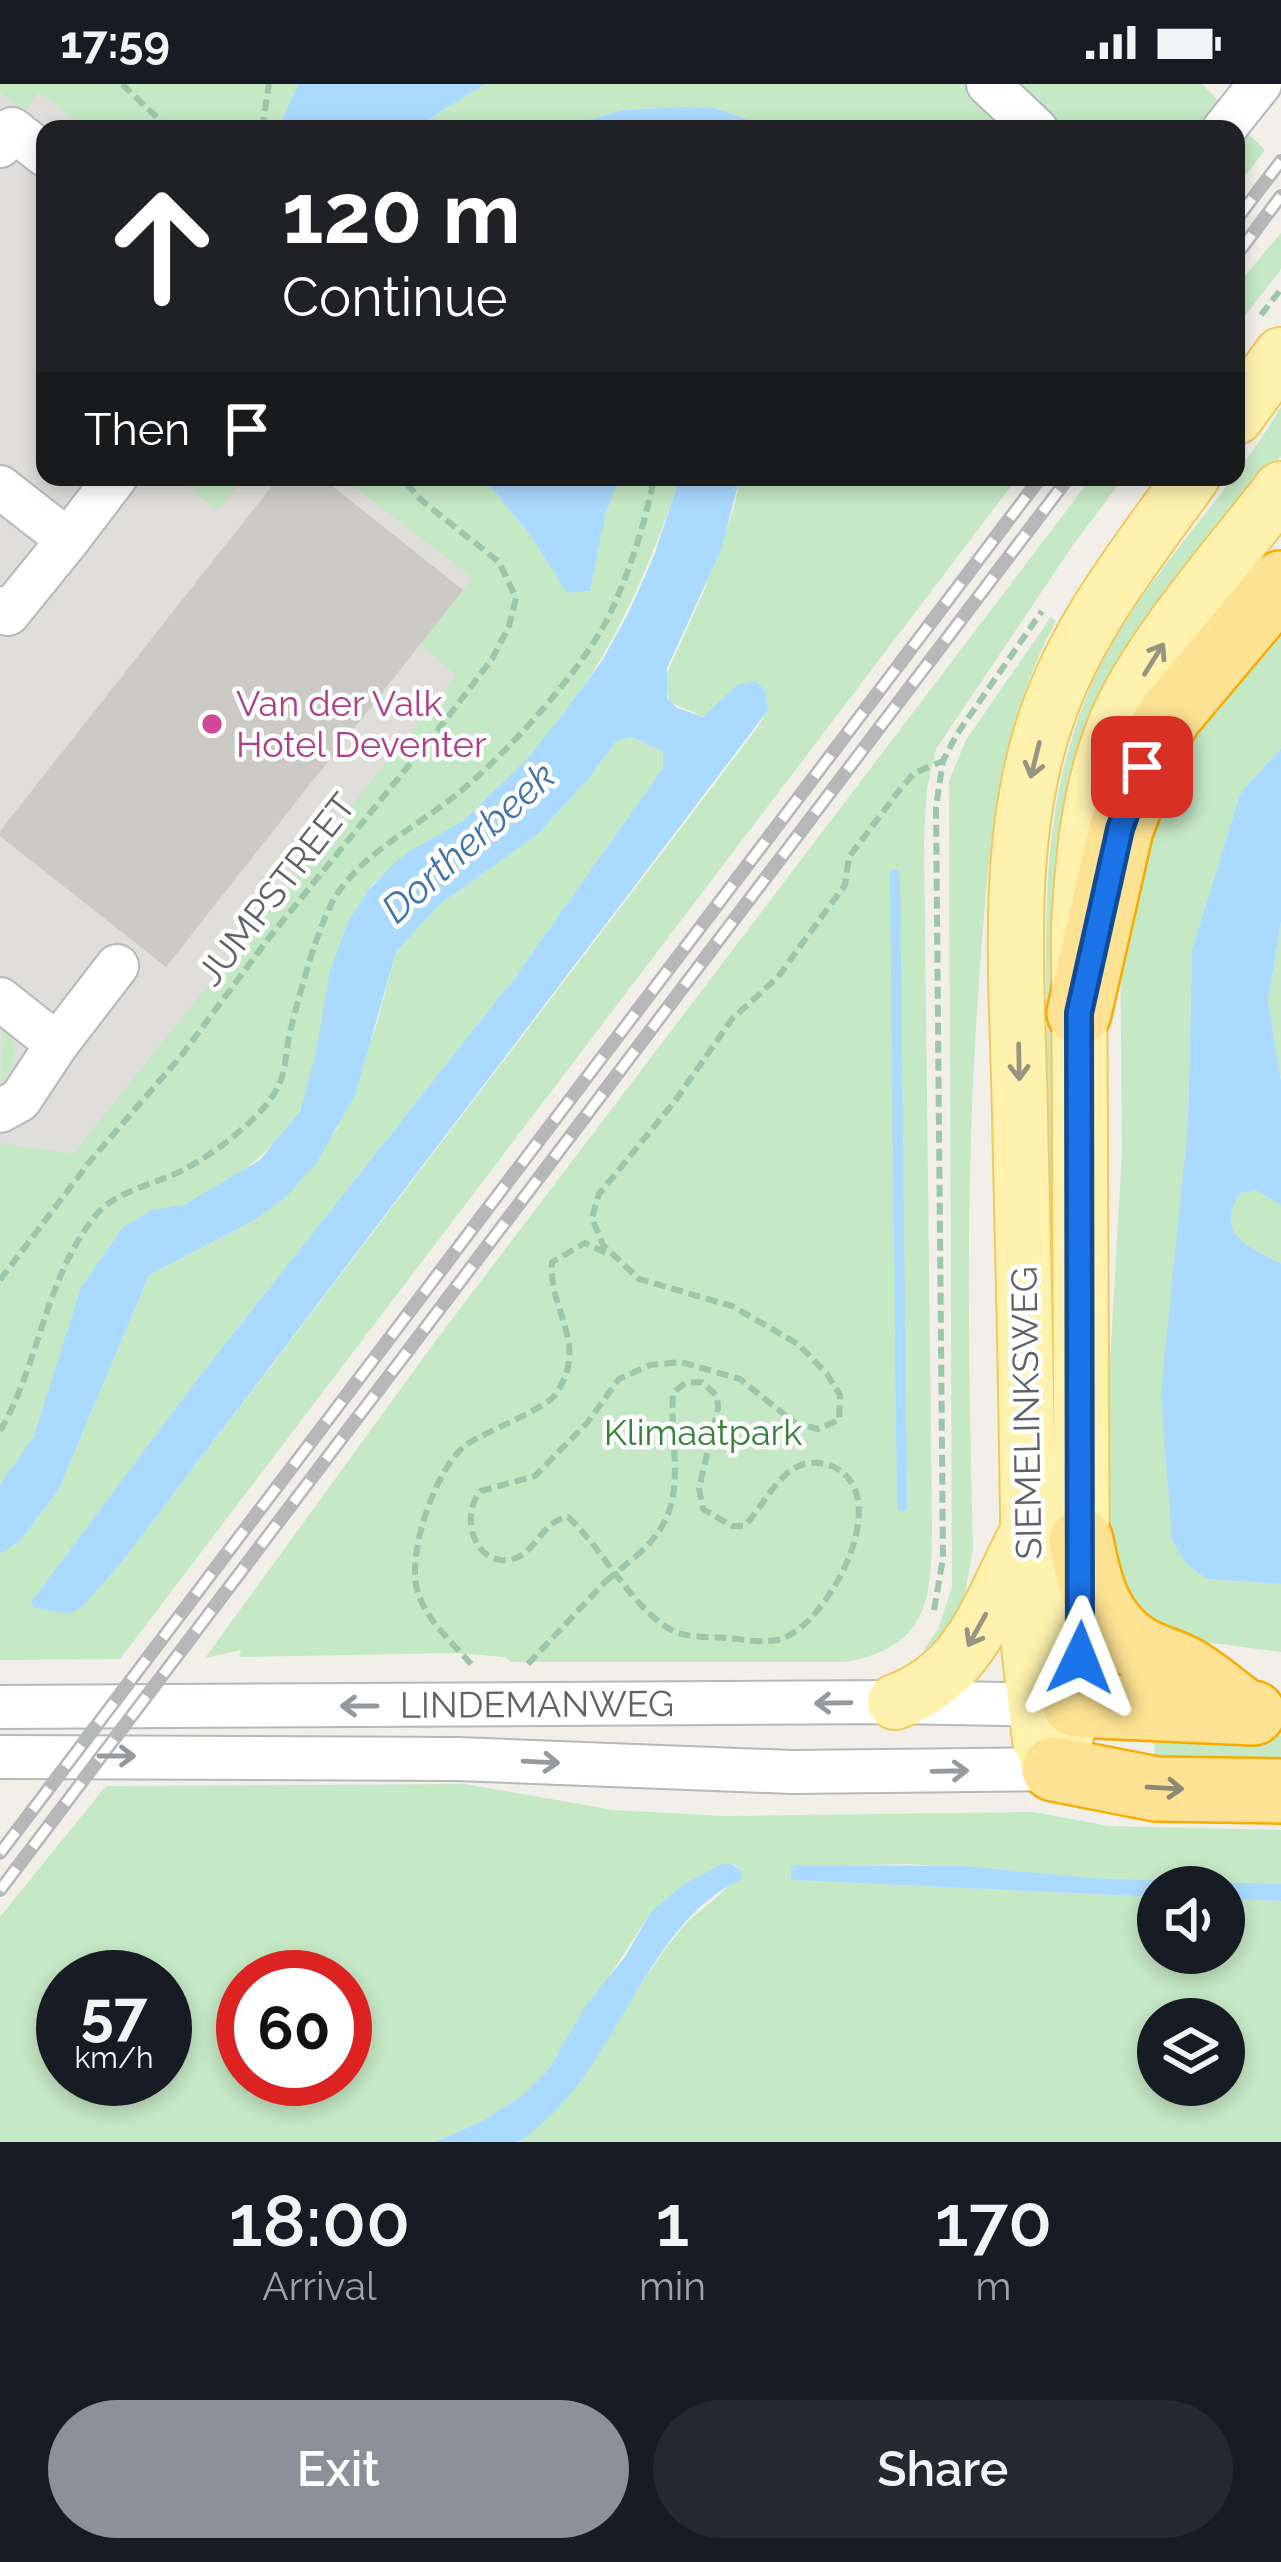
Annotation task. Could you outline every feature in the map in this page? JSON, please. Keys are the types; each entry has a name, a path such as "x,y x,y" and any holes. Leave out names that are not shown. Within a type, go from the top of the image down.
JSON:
{"highway":[{"path":"1079,1013 1120,829 1148,754 1171,714 1281,583"},
{"path":"1055,1535 1088,1578 1114,1629 1135,1646 1184,1667 1263,1713"},
{"path":"1054,1705 1263,1713"},
{"path":"1054,1769 1156,1789 1281,1791"}],"main road":[{"path":"1245,405 1281,355"},
{"name":"SIEMELINKSWEG","path":"1054,1769 1040,1739 1082,1616 1055,1535 1017,945 1018,875 1041,734 1092,616 1186,486"},
{"name":"SIEMELINKSWEG","path":"1055,1535 1084,844 1095,788 1118,718 1159,650 1281,489"},
{"path":"895,1702 936,1684 1055,1535"}],"street":[{"path":"988,84 1026,120"},
{"path":"0,146 12,129 36,148"},
{"path":"0,608 8,614 109,486"},
{"path":"0,487 68,540"},
{"path":"0,1111 20,1100 117,966"},
{"path":"0,999 57,1044"},
{"name":"LINDEMANWEG","path":"0,1708 1054,1705"},
{"name":"LINDEMANWEG","path":"0,1757 458,1759 792,1772 1054,1769"}],"path":[{"path":"122,84 160,120"},
{"path":"263,120 269,84"},
{"name":"JUMPSTREET","path":"0,1280 448,717 492,659 509,626 516,598 500,562 409,486"},
{"path":"0,1431 19,1400 47,1310 71,1255 98,1211 185,1169 259,1114 280,1084 319,932 337,894 372,856 460,792 526,726 590,648 613,610 653,486"},
{"path":"616,1258 603,1245 592,1218 598,1194 675,1101 732,1019 778,977 845,885 849,857 898,792 914,773 943,760 936,807 943,1558 931,1618"},
{"path":"477,1671 426,1611 415,1586 428,1507 462,1448 553,1398 571,1358 568,1328 551,1278 552,1262 585,1243 616,1258"},
{"name":"LINDEMANWEG","path":"544,1671 522,1671 606,1581 635,1557 655,1540 668,1516 676,1488 673,1393 685,1382 702,1382 717,1396 699,1488 703,1509 731,1526 744,1526 778,1482 794,1468 816,1462 836,1468 852,1482 861,1518 859,1536 834,1585 806,1622 781,1639 768,1641 686,1636 665,1627 568,1517 553,1519 522,1554 506,1561 488,1554 470,1528 472,1500 481,1491 535,1476 587,1423 619,1379 650,1365 681,1362 740,1379 795,1423 818,1429 839,1420 840,1394 827,1374 780,1331 733,1306 639,1279 616,1258"}],"shaded area":[{"path":"0,84 90,84 127,120 36,120 36,486 452,486 548,608 0,1311"}],"green space":[{"path":"0,84 298,84 282,120 75,120 39,92 24,111 0,92"},
{"path":"485,84 965,84 1004,120 749,120 715,108 680,107 623,110 589,120 427,120"},
{"path":"1008,84 1202,84 1221,103 1209,120 1049,120"},
{"path":"1245,131 1265,150 1245,176"},
{"path":"1281,233 1281,269 1245,316 1245,275"},
{"path":"1281,407 1281,456 1132,658 1061,1626 1046,1221 1046,926 1052,833 1071,740 1107,654 1153,582 1227,486 1245,486 1245,461"},
{"path":"187,486 238,486 218,511"},
{"path":"354,486 490,486 568,593 590,591 604,515 616,486 677,486 622,619 571,706 506,783 454,828 389,869 366,894 340,945 318,1055 292,1122 266,1151 214,1190 183,1206 139,1218 113,1240 80,1298 35,1433 0,1485 0,1143 73,1154 456,675 420,644 473,578"},
{"path":"738,486 1011,486 120,1659 0,1660 0,1554 21,1540 59,1489 149,1275 255,1220 286,1197 337,1129 376,1027 396,952 440,904 538,834 616,741 631,737 664,751 663,768 516,976 199,1377 32,1602 35,1608 85,1604 122,1562 758,727 768,709 737,686 704,717 670,702 664,680 734,508"},
{"name":"Klimaatpark","path":"1085,486 1117,486 936,749 927,788 932,1526 926,1597 910,1631 874,1655 846,1662 511,1662 505,1657 455,1653 239,1657 241,1650 205,1658 437,1339"},
{"path":"1051,617 1056,621 1036,664 1007,752 991,843 971,1124 973,1548 963,1606 929,1655 924,1649 938,1629 952,1587 949,781 966,740"},
{"path":"1281,617 1281,748 1240,794 1192,950 1188,1127 1207,1579 1281,1584 1281,1652 1182,1639 1149,1621 1125,1593 1102,1503 1122,1151 1120,918 1152,783"},
{"path":"1281,922 1281,1081 1268,1001"},
{"path":"3,1025 13,1040 15,1055 0,1085"},
{"path":"1255,1190 1281,1205 1281,1264 1246,1245 1232,1230 1232,1208 1239,1193"},
{"path":"1155,1731 1281,1736 1281,1771 1154,1769"},
{"path":"465,1784 613,1810 723,1816 1033,1812 1109,1826 1281,1830 1281,1884 1245,1883 1245,1866 1137,1866 1137,1879 909,1864 791,1867 791,1880 1137,1896 1137,1974 1245,1974 1245,1900 1281,1901 1281,2142 519,2142 567,2094 683,1927 729,1885 737,1867 730,1863 703,1875 651,1912 549,2069 523,2095 481,2122 434,2142 0,2142 0,1917 106,1786"}],"water":[{"path":"298,84 485,84 427,120 282,120"},
{"path":"715,108 749,120 589,120 623,110"},
{"path":"490,486 616,486 605,515 590,591 567,593 533,539"},
{"name":"Dortherbeek","path":"677,486 738,486 721,550 667,668 667,697 677,708 703,717 737,685 756,681 765,691 768,710 122,1562 70,1614 35,1608 31,1602 199,1377 516,976 663,768 663,751 631,737 616,741 538,834 440,904 396,952 355,1095 317,1162 286,1197 255,1220 149,1275 59,1489 21,1540 0,1554 0,1485 34,1436 81,1288 122,1228 152,1210 184,1205 260,1160 300,1111 330,971 348,922 367,892 408,852 463,821 529,757 602,661 654,556"},
{"path":"1281,748 1281,922 1268,1001 1281,1081 1281,1205 1255,1190 1240,1193 1231,1220 1238,1238 1281,1264 1281,1584 1207,1579 1187,1564 1172,1540 1161,1392 1188,1127 1192,950 1240,794"},
{"path":"730,1863 741,1871 742,1879 709,1899 682,1926 590,2067 539,2126 517,2142 434,2142 481,2122 523,2095 549,2069 651,1912 680,1887"},
{"path":"962,1866 1137,1879 1137,1896 791,1880 791,1867"},
{"path":"1245,1883 1281,1884 1281,1901 1245,1900"}],"building":[{"path":"272,486 332,486 463,590 166,967 0,836"}],"waterway":[{"path":"895,874 902,1507"}],"railway":[{"path":"1245,208 1281,161"},
{"path":"1245,244 1281,196"},
{"path":"0,1853 1034,486"},
{"path":"0,1890 1062,486"}],"place":[{"name":"Van der Valk Hotel Deventer","path":"212,724"}],"route":[{"path":"1080,1658 1079,1013 1120,829 1142,767"}]}
